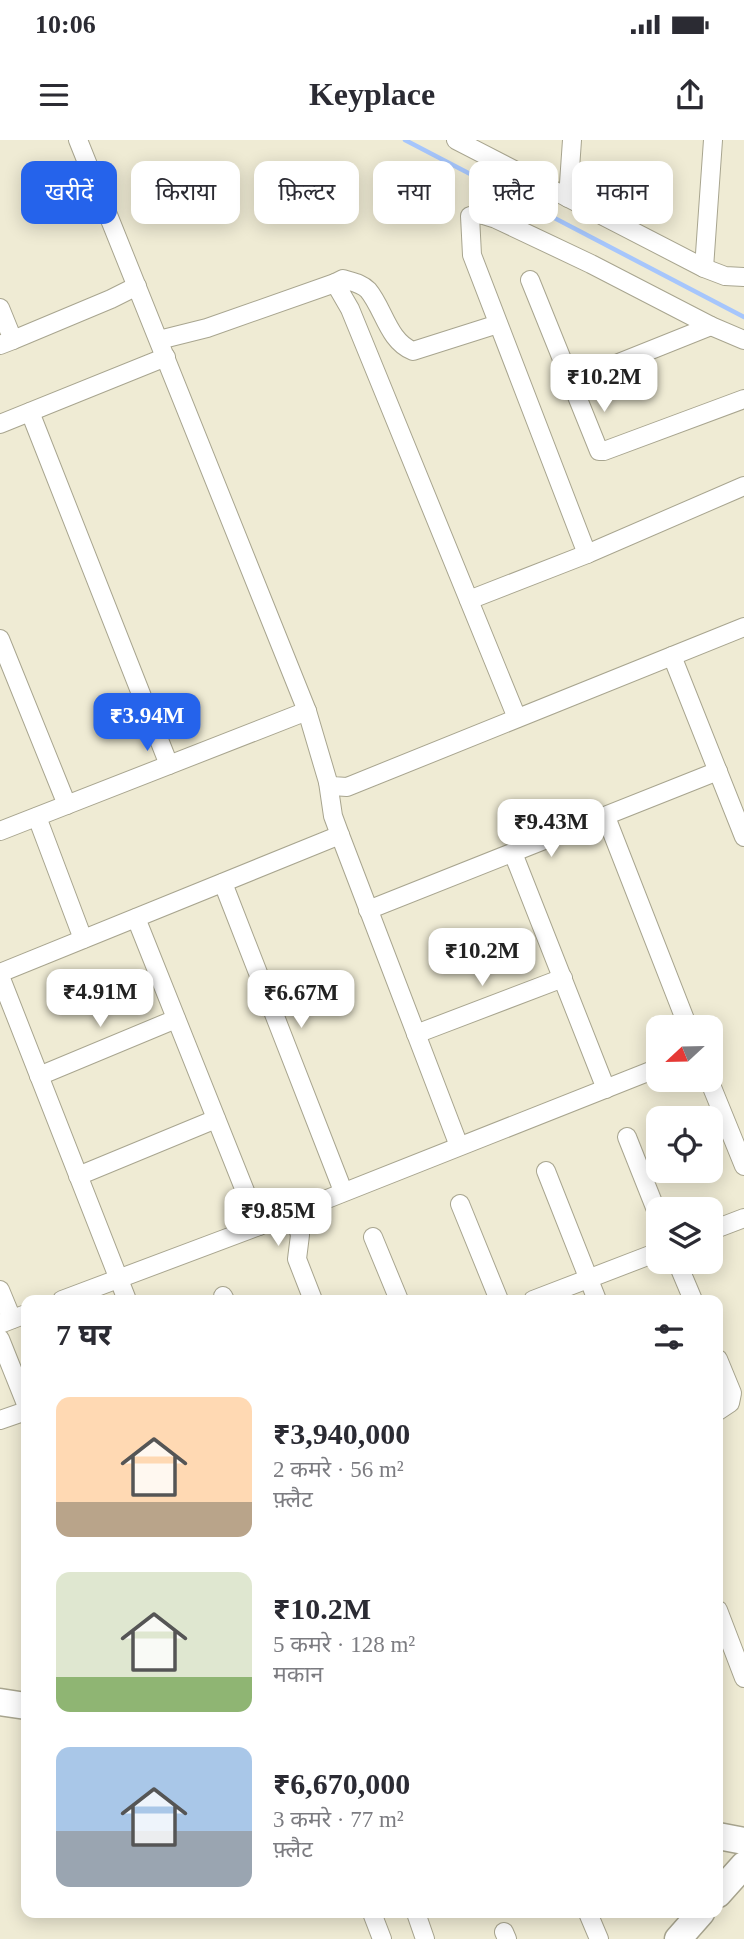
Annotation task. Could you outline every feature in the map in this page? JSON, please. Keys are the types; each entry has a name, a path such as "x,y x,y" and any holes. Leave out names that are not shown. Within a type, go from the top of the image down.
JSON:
{"street":[{"path":"78,140 307,712 328,782 333,816 459,1146"},
{"path":"456,140 704,268 725,276 744,277"},
{"path":"568,198 572,140"},
{"path":"704,268 713,140"},
{"path":"587,554 472,256 468,222 470,216 474,214 496,219 744,340"},
{"path":"159,340 207,328 343,279 367,289 401,345 413,351 498,324"},
{"path":"530,280 597,449 601,451 744,399"},
{"path":"335,282 351,309 517,718"},
{"path":"0,308 6,342 137,286"},
{"path":"571,382 711,326"},
{"path":"0,424 166,357"},
{"path":"30,412 169,765"},
{"path":"470,600 587,554 744,486"},
{"path":"328,782 337,788 347,787 744,627"},
{"path":"0,639 67,805"},
{"path":"672,656 744,837"},
{"path":"0,831 307,712"},
{"path":"369,910 718,771"},
{"path":"37,817 83,939"},
{"path":"606,817 683,1015"},
{"path":"125,1295 0,975 340,835"},
{"path":"513,853 606,1090"},
{"path":"223,883 342,1191"},
{"path":"136,918 258,1226"},
{"path":"416,1034 562,978"},
{"path":"39,1076 176,1018"},
{"path":"76,1295 646,1073"},
{"path":"714,1092 744,1166"},
{"path":"78,1175 216,1119"},
{"path":"627,1137 651,1197"},
{"path":"546,1171 595,1295"},
{"path":"460,1204 497,1295"},
{"path":"293,1212 300,1235 297,1259 311,1295"},
{"path":"723,1226 744,1218"},
{"path":"373,1237 397,1295"},
{"path":"546,1295 646,1256"},
{"path":"682,1274 691,1295"},
{"path":"0,1290 13,1319"},
{"path":"0,1339 21,1392"},
{"path":"723,1371 732,1393 730,1403 723,1408"},
{"path":"0,1420 21,1413"},
{"path":"723,1623 744,1678"},
{"path":"0,1702 21,1705"},
{"path":"723,1837 744,1841"},
{"path":"723,1889 744,1865"},
{"path":"374,1918 382,1939"},
{"path":"418,1918 425,1939"},
{"path":"590,1918 599,1939"},
{"path":"678,1939 697,1918"}],"waterway":[{"path":"405,140 744,317"}]}
